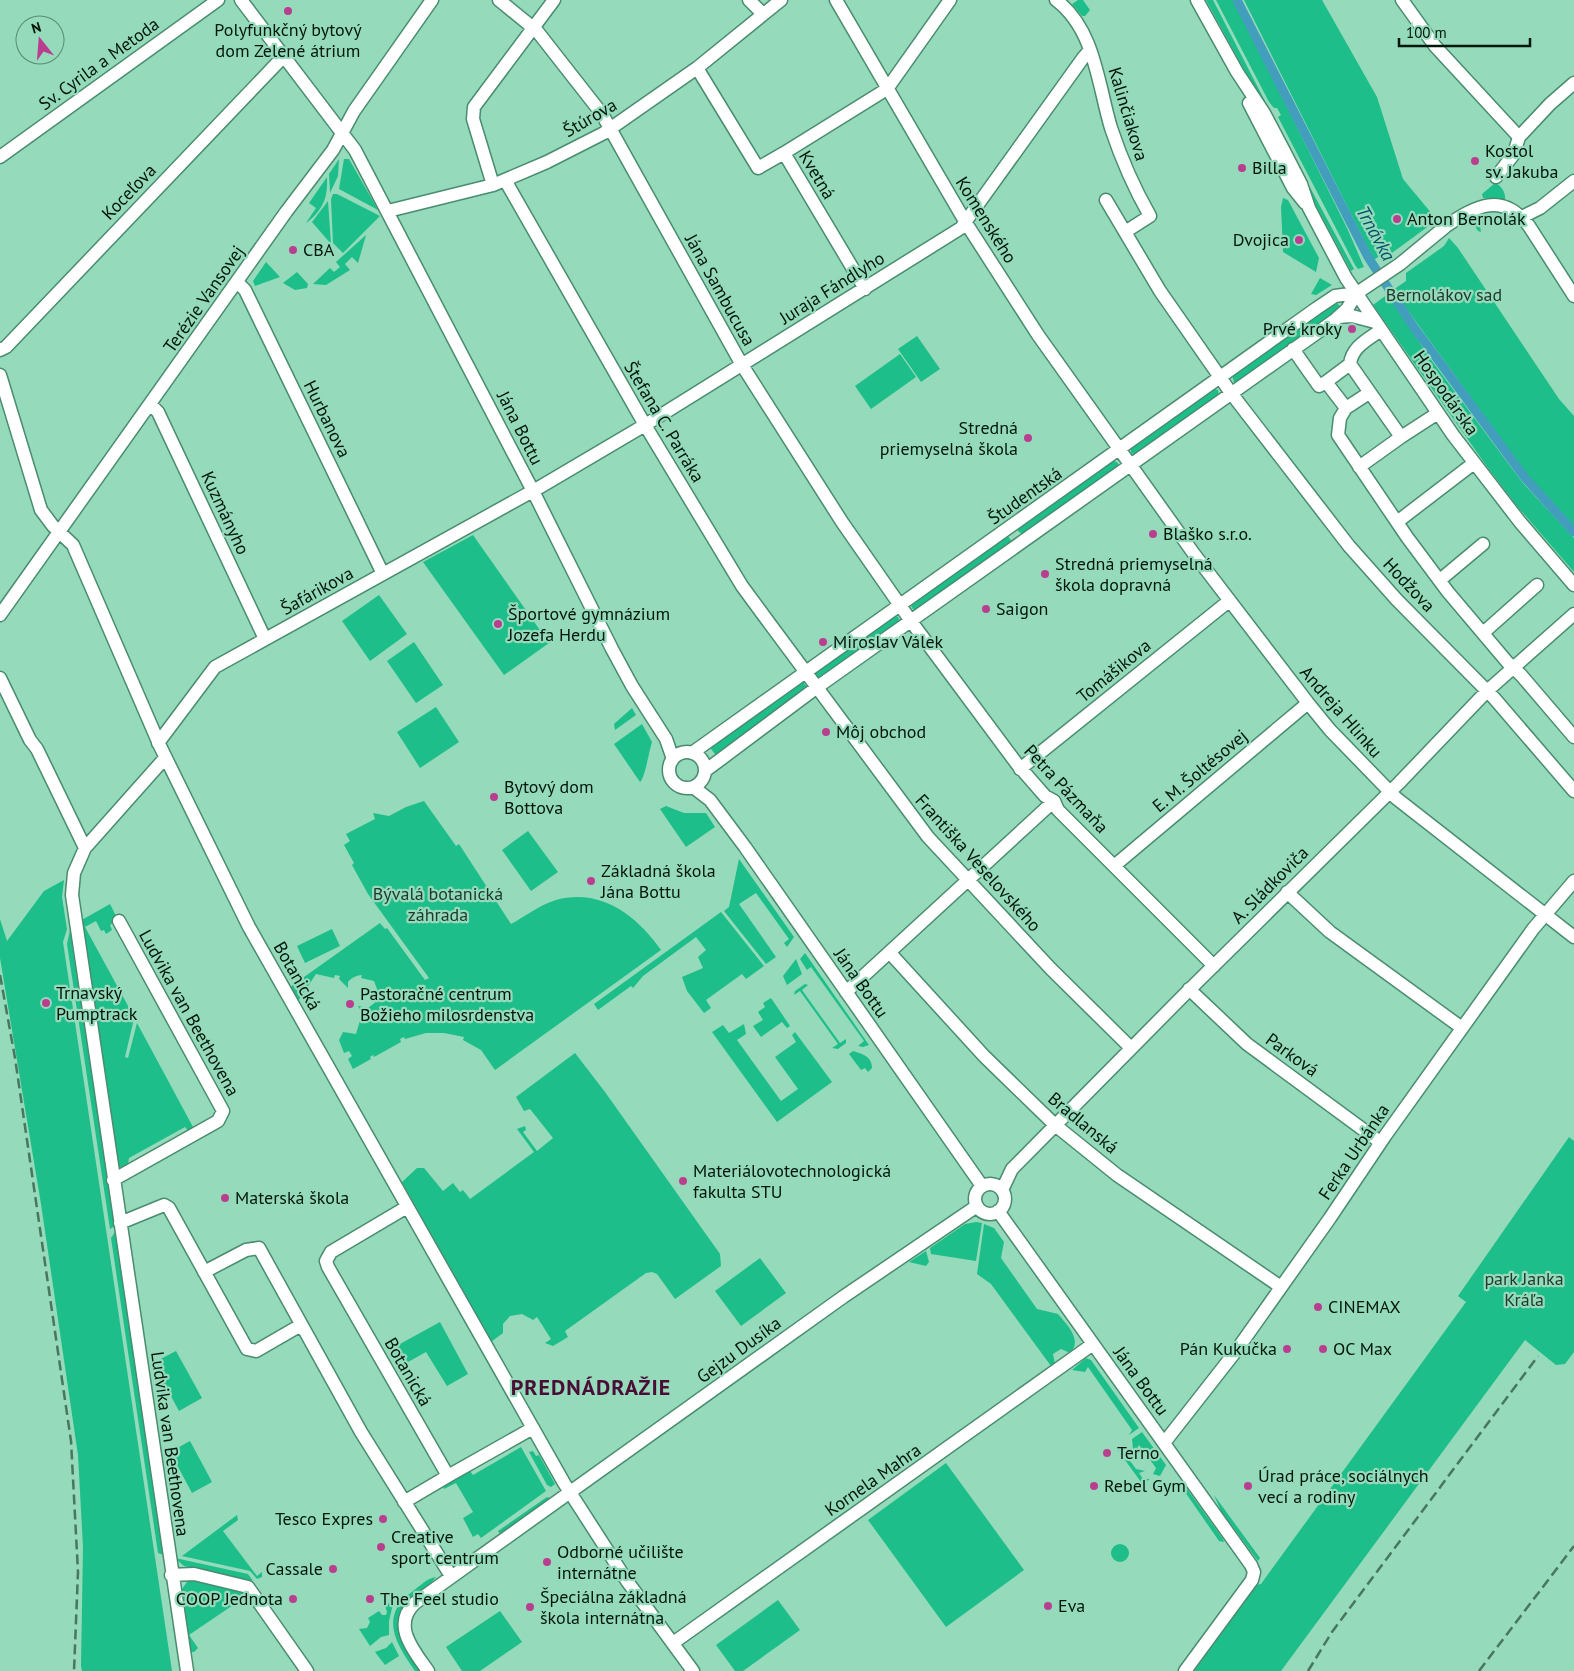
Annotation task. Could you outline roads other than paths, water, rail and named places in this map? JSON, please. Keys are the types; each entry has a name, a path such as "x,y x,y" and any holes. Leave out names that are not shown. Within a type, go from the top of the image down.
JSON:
{"street":[{"name":"Sv. Cyrila a Metoda","path":"0,157 218,0"},
{"name":"Jána Bottu","path":"241,0 355,150 533,491 632,686 666,739 683,755 702,760 700,779 709,790 710,800 982,1186"},
{"name":"Terézie Vansovej","path":"0,615 333,150 354,111 432,0"},
{"name":"Jána Sambucusa","path":"499,0 533,28 565,64 602,114 742,365 872,566 911,621"},
{"path":"493,185 472,113 474,107 554,0"},
{"path":"749,0 763,14"},
{"name":"Štúrova","path":"388,211 493,185 547,162 610,130 697,68 781,0"},
{"name":"Komenského","path":"836,0 966,223 1038,335 1129,464"},
{"path":"784,153 887,89 950,0"},
{"name":"Kalinčiakova","path":"1056,0 1078,22 1090,50 1112,129 1133,183 1150,216 1125,232"},
{"name":"Hospodárska","path":"1197,0 1237,72 1243,92 1293,188 1309,208 1357,294 1474,463 1520,522 1574,585"},
{"path":"1402,0 1435,46 1519,137"},
{"name":"Juraja Fándlyho","path":"533,491 645,425 962,228 1090,50"},
{"name":"Koceľova","path":"0,350 6,347 283,57"},
{"name":"Kvetná","path":"697,68 758,168 784,153 865,289"},
{"path":"1496,177 1514,154 1519,137 1550,104 1574,83"},
{"name":"Štefana C. Parráka","path":"505,180 645,425 742,586 816,688"},
{"path":"1522,217 1540,208 1574,181"},
{"path":"1106,200 1160,291 1220,378"},
{"path":"1357,294 1389,272 1445,226 1476,207 1489,205 1504,206 1522,217 1574,296"},
{"name":"Hurbanova","path":"238,282 245,290 383,574"},
{"name":"Študentská","path":"700,779 816,688 1338,317 1357,294"},
{"name":"Študentská","path":"683,755 806,673 900,607 1335,296 1357,294"},
{"path":"1338,317 1352,316 1378,326 1356,348 1351,357 1350,364 1401,437"},
{"path":"1293,350 1319,386 1350,364"},
{"path":"0,375 41,510 73,545 165,758"},
{"name":"Hodžova","path":"1220,378 1368,568 1487,691 1574,791"},
{"path":"1326,382 1346,408"},
{"path":"1370,393 1346,408 1340,418 1338,435 1397,522 1440,580 1483,633 1574,737"},
{"name":"Kuzmányho","path":"150,404 158,412 266,639"},
{"path":"1359,467 1438,413"},
{"path":"1397,522 1474,463"},
{"name":"Andreja Hlinku","path":"1129,464 1229,601 1330,730 1390,792 1574,937"},
{"name":"Šafárikova","path":"158,743 211,671 533,491"},
{"path":"1440,580 1483,544"},
{"path":"1483,633 1536,585"},
{"name":"Tomášikova","path":"1020,769 1229,601"},
{"name":"A. Sládkoviča","path":"1002,1190 1012,1169 1131,1048 1390,792 1487,691 1574,614"},
{"name":"Petra Pázmaňa","path":"911,621 1020,769 1045,796 1054,801 1058,810 1214,966"},
{"path":"0,678 30,740 37,748 85,848"},
{"name":"Františka Veselovského","path":"816,688 928,837 1051,969 1131,1048"},
{"name":"E. M. Šoltésovej","path":"1114,866 1308,702"},
{"name":"Jána Bottu","path":"683,755 669,771 673,782 684,788 700,779"},
{"name":"Ludvika van Beethovena","path":"165,758 85,848 74,872 72,907 187,1671"},
{"name":"Botanická","path":"165,758 249,927 569,1491 627,1581 693,1671"},
{"path":"846,992 1054,801"},
{"name":"Ferka Urbánka","path":"1164,1443 1236,1351 1380,1142 1544,914 1574,881"},
{"path":"1287,892 1330,932 1462,1028"},
{"name":"Ludvika van Beethovena","path":"113,1180 218,1121 223,1111 119,921"},
{"name":"Bradlanská","path":"890,953 984,1056 1055,1126 1117,1175 1281,1287"},
{"name":"Parková","path":"1190,989 1247,1044 1380,1142"},
{"path":"992,1184 1002,1190 1004,1203 998,1212 986,1213 977,1206 975,1196 982,1186 992,1184"},
{"path":"120,1223 157,1206 167,1207 247,1349 256,1351 301,1325"},
{"name":"Gejzu Dusíka","path":"428,1671 408,1642 404,1630 405,1616 415,1603 842,1297 977,1206"},
{"name":"Botanická","path":"407,1207 330,1252 326,1261 364,1332 448,1476"},
{"name":"Jána Bottu","path":"998,1212 1251,1565 1254,1572 1252,1580 1185,1671"},
{"path":"204,1272 246,1250 259,1248 361,1432 452,1576"},
{"name":"Kornela Mahra","path":"673,1643 1093,1344"},
{"path":"404,1502 533,1428"},
{"path":"172,1575 194,1574 244,1585 251,1591 307,1671"}],"waterway":[{"name":"Trnávka","path":"1237,0 1368,257 1413,326 1525,478 1574,532"}],"railway":[{"path":"0,975 15,1058 71,1441 78,1572 74,1671"},
{"path":"1308,1671 1332,1632 1538,1356"},
{"path":"1479,1671 1574,1546"}],"place":[{"name":"Polyfunkčný bytový dom Zelené átrium","path":"288,11"},
{"name":"Kostol sv. Jakuba","path":"1475,161"},
{"name":"Billa","path":"1242,168"},
{"name":"Anton Bernolák","path":"1397,219"},
{"name":"Dvojica","path":"1299,240"},
{"name":"CBA","path":"293,250"},
{"name":"Prvé kroky","path":"1352,329"},
{"name":"Stredná priemyselná škola","path":"1028,438"},
{"name":"Blaško s.r.o.","path":"1153,534"},
{"name":"Stredná priemyselná škola dopravná","path":"1045,574"},
{"name":"Saigon","path":"986,609"},
{"name":"Športové gymnázium Jozefa Herdu","path":"498,624"},
{"name":"Miroslav Válek","path":"823,642"},
{"name":"Môj obchod","path":"826,732"},
{"name":"Bytový dom Bottova","path":"494,797"},
{"name":"Základná škola Jána Bottu","path":"591,881"},
{"name":"Trnavský Pumptrack","path":"46,1003"},
{"name":"Pastoračné centrum Božieho milosrdenstva","path":"350,1004"},
{"name":"Materiálovotechnologická fakulta STU","path":"683,1181"},
{"name":"Materská škola","path":"225,1198"},
{"name":"CINEMAX","path":"1318,1307"},
{"name":"Pán Kukučka","path":"1287,1349"},
{"name":"OC Max","path":"1323,1349"},
{"name":"Terno","path":"1107,1453"},
{"name":"Rebel Gym","path":"1094,1486"},
{"name":"Úrad práce, sociálnych vecí a rodiny","path":"1248,1486"},
{"name":"Tesco Expres","path":"383,1519"},
{"name":"Creative sport centrum","path":"381,1547"},
{"name":"Odborné učilište internátne","path":"547,1562"},
{"name":"Cassale","path":"333,1569"},
{"name":"COOP Jednota","path":"293,1599"},
{"name":"The Feel studio","path":"370,1599"},
{"name":"Eva","path":"1048,1606"},
{"name":"Špeciálna základná škola internátna","path":"530,1607"}],"district":[{"name":"PREDNÁDRAŽIE","path":"591,1387"}],"park label":[{"name":"Bernolákov sad","path":"1444,295"},
{"name":"Bývalá botanická záhrada","path":"438,904"},
{"name":"park Janka Kráľa","path":"1524,1289"}]}
